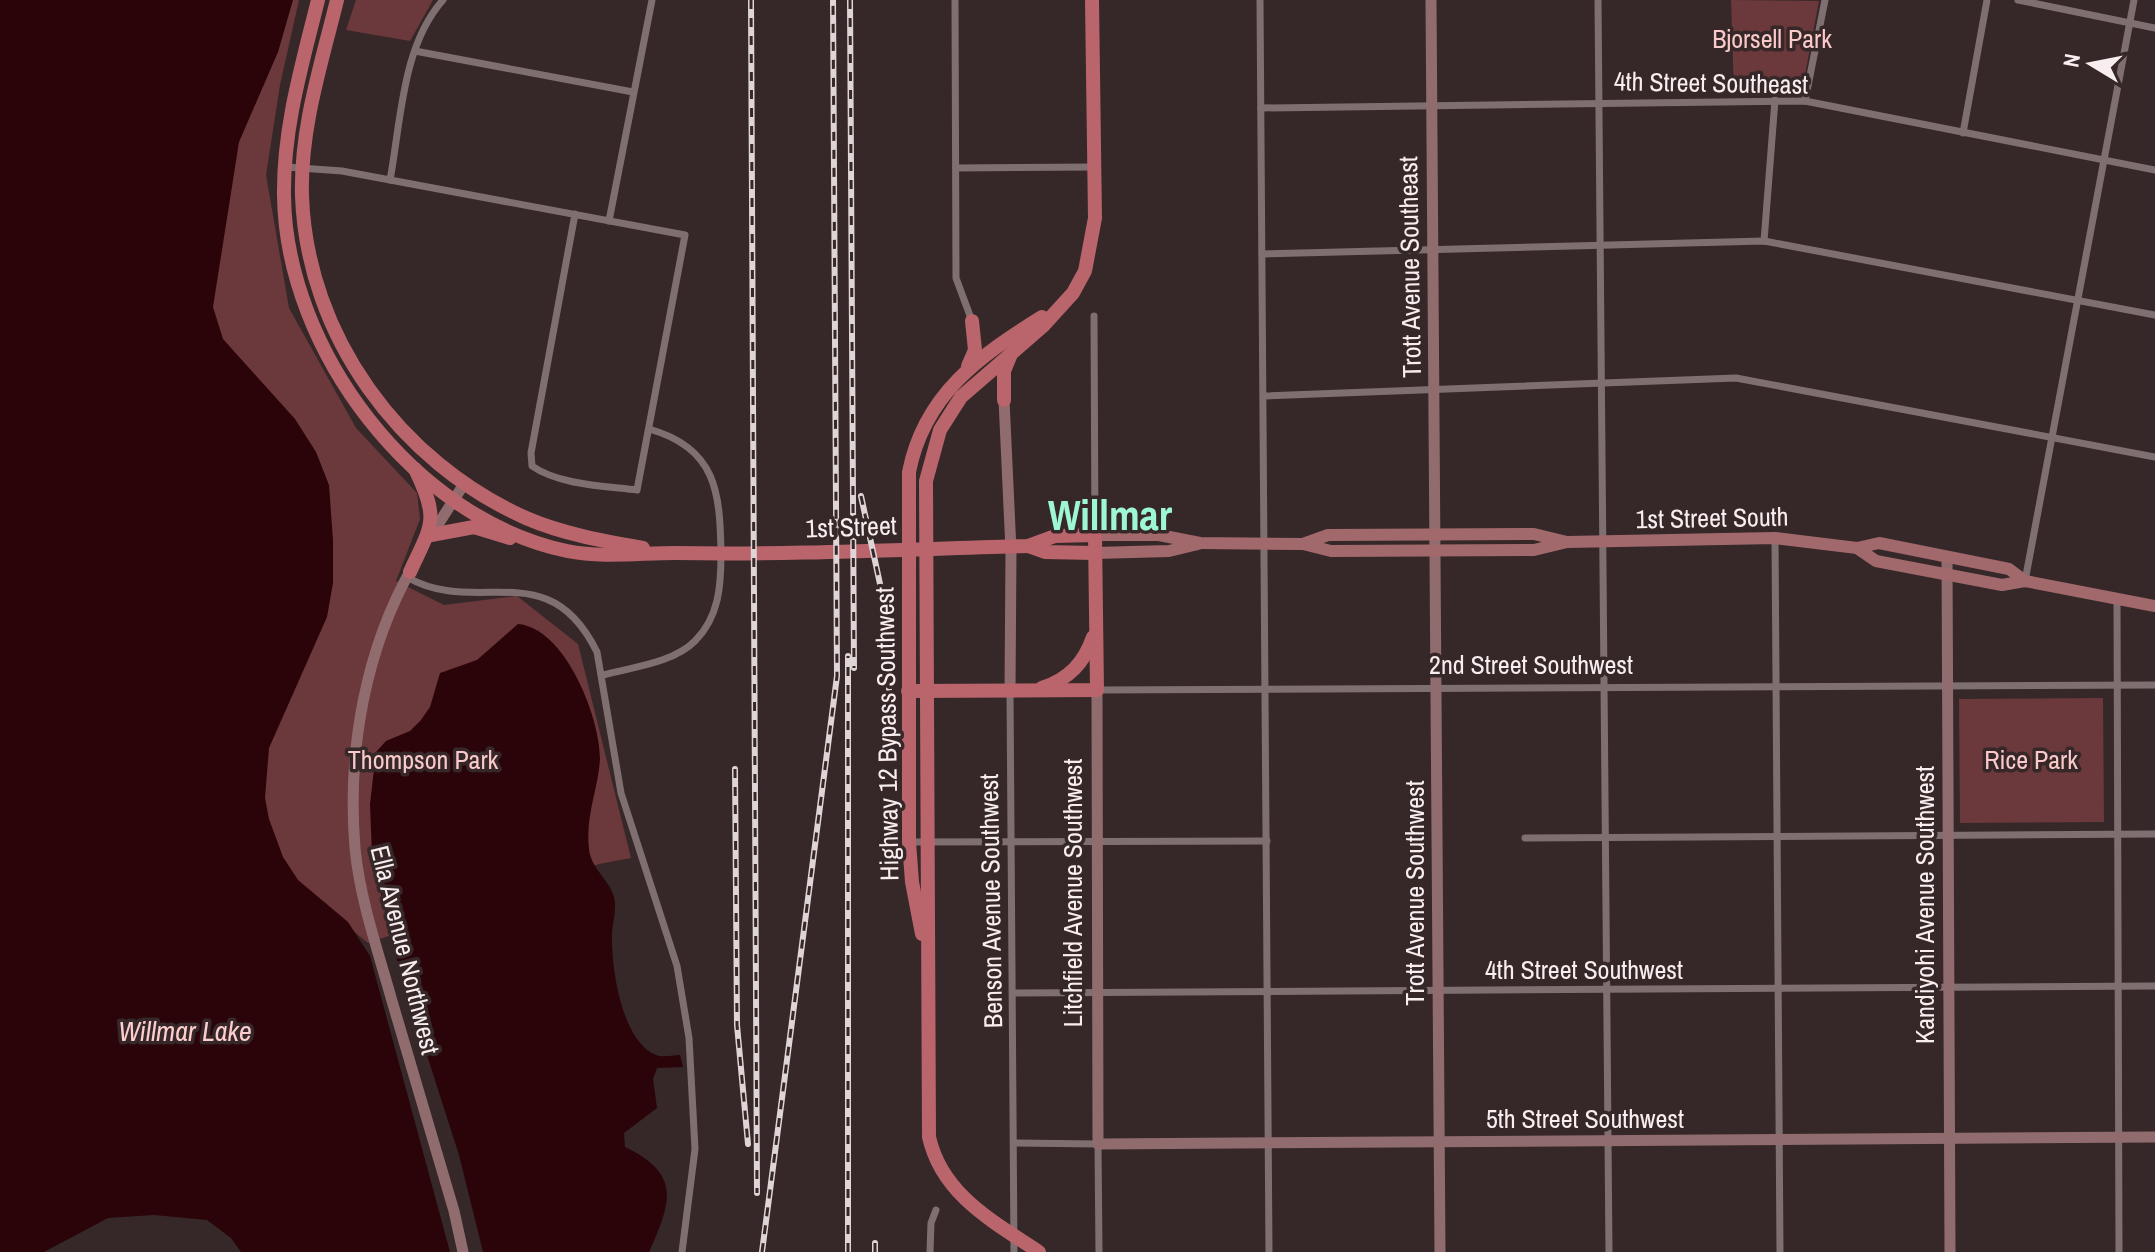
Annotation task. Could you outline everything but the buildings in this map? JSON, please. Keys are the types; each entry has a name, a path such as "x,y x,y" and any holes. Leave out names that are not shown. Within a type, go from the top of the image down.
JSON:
{"highway":[{"path":"318,0 296,82 284,167 287,233 307,313 335,371 356,403 381,434 414,466 454,499 525,537 569,551"},
{"path":"337,0 310,104 303,167 303,211 312,265 339,340 384,409 408,437 464,484 527,518 565,532 675,553"},
{"path":"966,369 1063,304 1085,271 1095,218 1092,0"},
{"name":"Highway 12 Bypass Southwest","path":"1039,1252 955,1189 932,1148 927,1110 926,481 931,455 946,418 969,388 1063,304"},
{"path":"966,369 975,350 972,321"},
{"path":"1004,400 1004,371 1013,351"},
{"name":"Highway 12 Bypass Southwest","path":"927,958 912,882 909,842 908,488 915,446 938,402 966,369"},
{"path":"969,388 988,384 1004,400"},
{"path":"408,574 430,529 432,510 414,466"},
{"path":"431,535 474,527 569,551 675,553"},
{"name":"1st Street","path":"675,553 742,555 1028,546 1055,536 1095,535"},
{"name":"Litchfield Avenue Southwest","path":"1095,535 1097,690"},
{"name":"1st Street","path":"1028,546 1045,552 1095,553"},
{"path":"1017,691 1057,683 1074,670 1087,652 1097,621"},
{"name":"2nd Street Southwest","path":"908,691 1097,690"}],"main road":[{"name":"1st Street South","path":"1303,544 1328,535 1436,534 1534,534 1567,542 1775,538 1857,548 1879,543 2009,569 2025,581"},
{"name":"1st Street South","path":"1095,535 1159,535 1200,543 1303,544 1331,551 1534,550 1567,542"},
{"name":"1st Street South","path":"1095,553 1161,552 1200,543"},
{"name":"1st Street South","path":"1857,548 1876,561 1947,575 2002,585 2025,581 2155,606"}],"street":[{"path":"390,180 421,30 443,0"},
{"path":"609,221 652,0"},
{"path":"955,0 956,278 972,321"},
{"path":"1260,0 1269,1252"},
{"name":"Trott Avenue Southeast","path":"1431,0 1436,534"},
{"path":"1598,0 1603,246 1609,1252"},
{"path":"1805,101 1825,0"},
{"path":"1963,133 1987,0"},
{"path":"2018,0 2155,28"},
{"path":"2025,581 2134,0"},
{"path":"415,51 633,92"},
{"path":"1764,241 1775,100"},
{"name":"4th Street Southeast","path":"1261,108 1805,101 2155,170"},
{"path":"284,167 390,180 575,214 685,235 637,490 583,482 532,466 531,453 575,214"},
{"path":"956,168 1094,167"},
{"path":"1262,254 1764,241 2155,315"},
{"path":"1094,316 1095,535"},
{"path":"1265,396 1603,386 1736,378 2155,457"},
{"name":"Benson Avenue Southwest","path":"1004,400 1017,691 1012,842 1014,1252"},
{"path":"603,675 669,657 689,647 710,621 721,585 720,505 712,479 681,440 649,429"},
{"name":"Ella Avenue Northwest","path":"463,1252 454,1211 371,927 355,850 355,772 365,696 376,651 408,574 464,484"},
{"name":"Trott Avenue Southwest","path":"1436,534 1440,1252"},
{"path":"1775,538 1780,1252"},
{"name":"Kandiyohi Avenue Southwest","path":"1947,557 1950,1252"},
{"path":"408,574 445,593 518,591 550,601 564,609 589,637 603,675 621,793 677,966 689,1038 695,1149 682,1252"},
{"path":"2117,599 2119,1252"},
{"name":"2nd Street Southwest","path":"1097,690 2155,685"},
{"name":"Litchfield Avenue Southwest","path":"1097,690 1099,1252"},
{"path":"1525,838 2155,834"},
{"path":"909,842 1267,841"},
{"name":"4th Street Southwest","path":"1014,993 2155,986"},
{"name":"5th Street Southwest","path":"1015,1143 2155,1137"},
{"path":"930,1252 931,1223 936,1210"}],"green space":[{"name":"Thompson Park","path":"277,0 299,0 280,85 266,175 289,308 356,428 417,493 420,519 396,581 444,605 517,596 578,644 631,858 599,864 368,943 279,870 259,802 208,328 235,115"},
{"path":"356,0 433,0 410,41 346,30"},
{"name":"Bjorsell Park","path":"1731,0 1819,1 1801,96 1734,93"},
{"name":"Rice Park","path":"2103,698 2104,822 1960,823 1959,699"}],"water":[{"name":"Willmar Lake","path":"0,0 293,0 278,52 239,142 213,307 223,339 295,419 316,452 329,485 333,583 327,617 269,748 265,798 283,857 298,880 348,922 370,956 450,1252 241,1252 231,1238 207,1220 154,1215 108,1218 44,1252 0,1252"},
{"path":"518,624 535,629 565,657 577,677 594,720 600,758 589,825 589,849 593,862 614,897 612,947 620,1001 634,1035 644,1047 659,1056 680,1055 683,1067 657,1068 653,1079 657,1108 624,1133 625,1147 656,1168 667,1190 663,1218 649,1252 483,1252 459,1155 399,968 372,856 370,804 376,752 386,741 410,731 421,720 430,707 440,673 477,660"}],"railway":[{"path":"751,0 757,1193"},
{"path":"762,1252 837,676 833,0"},
{"path":"850,0 854,668"},
{"path":"861,496 888,621 890,757"},
{"path":"848,656 848,1252"},
{"path":"735,769 737,1025 748,1144"},
{"path":"875,1243 875,1252"}],"district":[{"name":"Willmar","path":"1110,515"}]}
